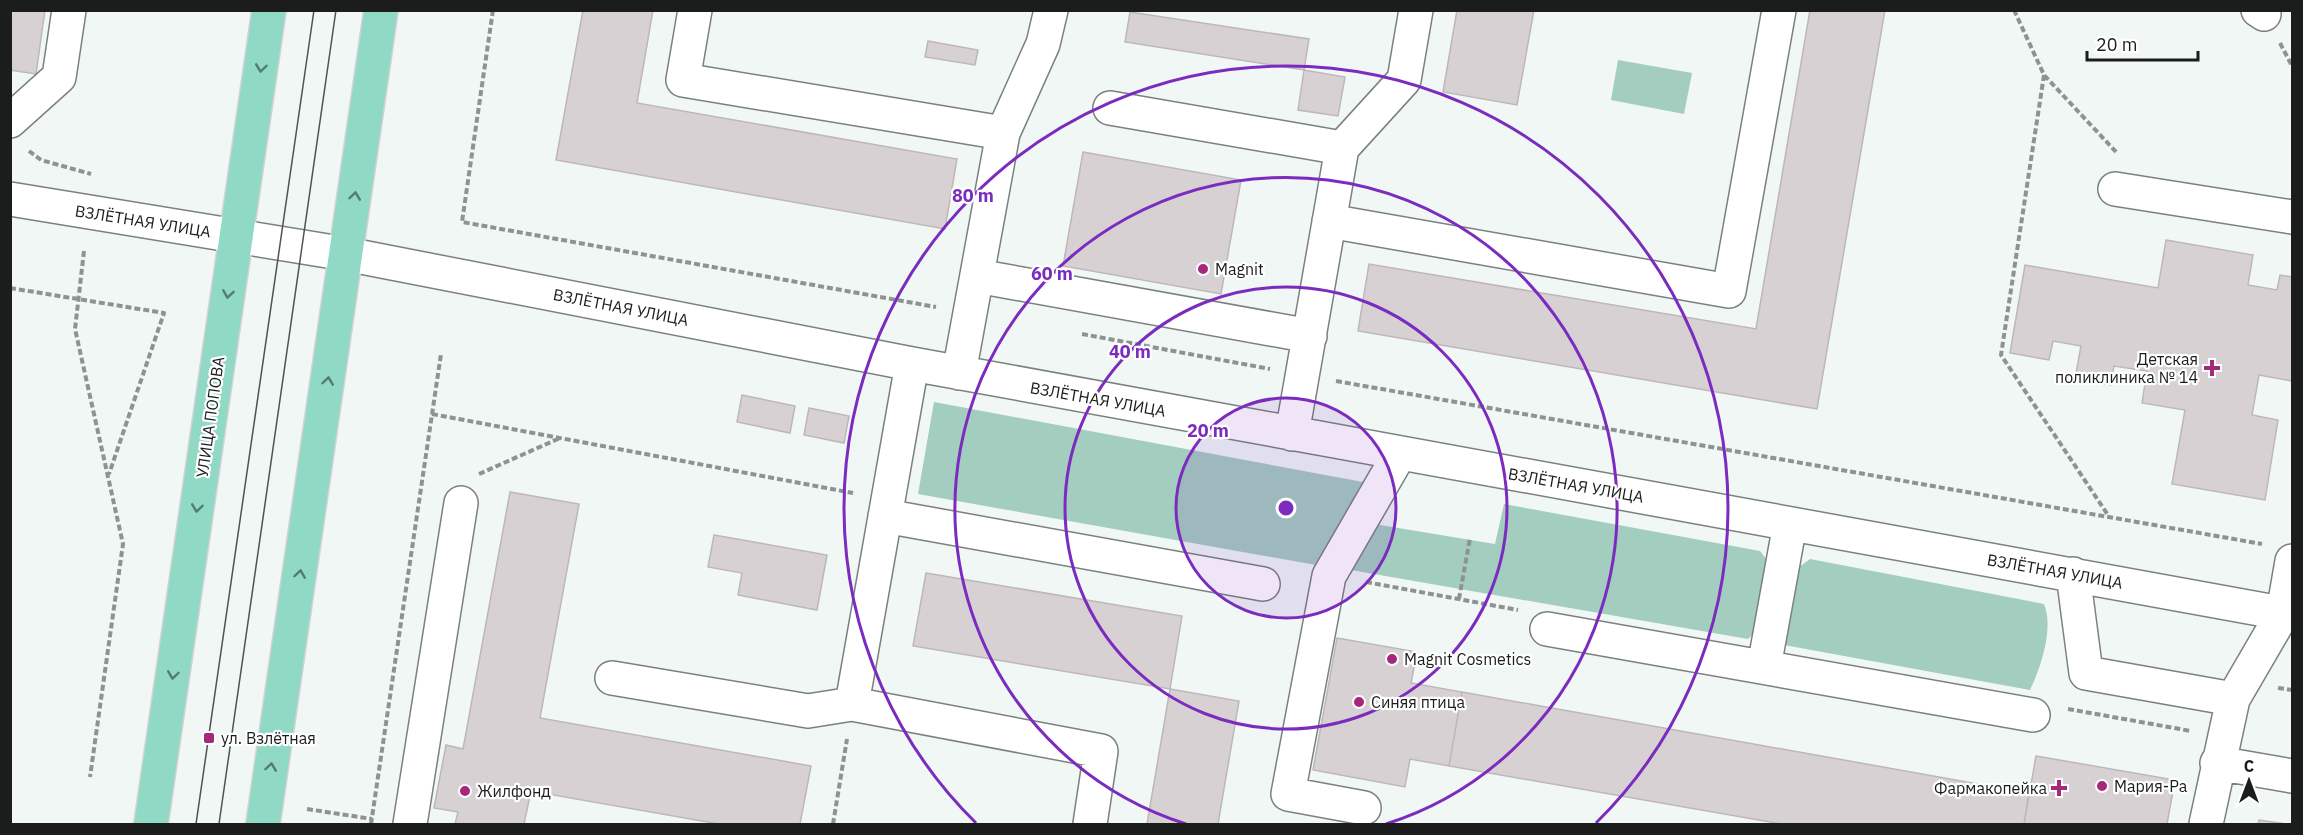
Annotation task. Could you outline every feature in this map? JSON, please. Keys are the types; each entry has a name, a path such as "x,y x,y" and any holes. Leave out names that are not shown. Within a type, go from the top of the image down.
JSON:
{"main road":[{"name":"УЛИЦА ПОПОВА","path":"151,825 269,10"},
{"path":"263,825 381,10"}],"street":[{"path":"10,121 59,77 69,10"},
{"path":"695,10 683,80 1003,133"},
{"path":"959,373 1003,133 1043,44 1051,10"},
{"path":"1292,434 1342,148 1404,80 1416,10"},
{"path":"1329,221 1729,291 1779,10"},
{"path":"1110,108 1342,148"},
{"path":"2115,189 2292,217"},
{"name":"ВЗЛЁТНАЯ УЛИЦА","path":"10,199 346,254 959,373 2288,614"},
{"path":"976,276 1310,336"},
{"path":"852,704 912,364"},
{"path":"1364,808 1288,794 1329,576 1400,453"},
{"path":"410,825 467,490"},
{"path":"885,516 1263,584"},
{"path":"1764,667 1790,524"},
{"path":"2206,825 2220,750 2233,699 2288,614 2281,553"},
{"path":"2073,574 2086,673 2233,699"},
{"path":"1547,628 1764,667 2046,711"},
{"path":"612,678 808,711 852,704 1101,751 1090,825"},
{"path":"2220,750 2292,776"}],"path":[{"path":"493,10 462,222 970,313"},
{"path":"2014,10 2044,75 2158,196"},
{"path":"2044,75 2001,355 2109,516"},
{"path":"26,149 42,160 95,175"},
{"path":"84,251 75,329 123,544 90,777"},
{"path":"10,288 164,313 109,474"},
{"path":"1073,332 1303,375 2109,516 2281,553"},
{"path":"307,809 371,822 441,354"},
{"path":"467,490 560,438"},
{"path":"418,501 429,496"},
{"path":"1459,599 1470,538"},
{"path":"833,825 852,704"},
{"path":"2046,711 2220,750"}],"green space":[{"path":"1618,60 1692,73 1684,114 1611,100"},
{"path":"934,402 1363,482 1316,565 918,494"},
{"path":"1504,504 1760,551 1769,563 1757,630 1748,639 1351,570 1374,524 1495,544"},
{"path":"1810,559 2044,604 2048,624 2047,636 2042,659 2030,690 1784,645 1798,568"}],"building":[{"path":"10,10 45,10 36,74 10,70"},
{"path":"583,10 653,10 637,103 957,159 945,229 556,160"},
{"path":"1457,10 1534,10 1517,105 1443,92"},
{"path":"1810,10 1885,10 1817,409 1358,331 1369,264 1756,329"},
{"path":"1130,12 1309,39 1304,70 1125,42"},
{"path":"928,41 978,50 975,65 925,57"},
{"path":"1304,70 1345,77 1338,116 1298,110"},
{"path":"1083,152 1241,180 1221,294 1063,266"},
{"name":"Детская поликлиника № 14","path":"2166,240 2253,255 2248,285 2277,290 2280,275 2292,277 2292,381 2259,375 2252,415 2278,420 2265,500 2172,484 2185,410 2142,403 2147,371 2114,366 2111,385 2075,379 2081,346 2053,341 2049,360 2010,353 2025,265 2158,288"},
{"path":"742,395 795,406 790,433 737,422"},
{"path":"809,408 849,416 844,443 804,435"},
{"path":"510,492 579,504 540,718 811,766 800,824 719,824 531,791 524,824 455,824 458,812 434,808 446,745 463,749"},
{"path":"714,535 827,555 817,610 738,595 742,573 708,567"},
{"path":"926,573 1182,616 1170,689 913,646"},
{"path":"1337,638 1417,652 1411,683 1462,692 1449,766 1410,759 1405,787 1313,770"},
{"path":"1170,689 1239,701 1218,824 1147,824"},
{"path":"1462,692 2029,793 2024,824 1781,824 1449,766"},
{"name":"Мария-Ра","path":"2036,756 2175,780 2167,824 2024,824"},
{"path":"2259,820 2286,824 2258,824"}],"tram line":[{"path":"196,824 314,10"},
{"path":"219,824 336,10"}],"place":[{"name":"Magnit","path":"1203,269"},
{"name":"Детская поликлиника № 14","path":"2212,368"},
{"name":"Magnit Cosmetics","path":"1392,659"},
{"name":"Синяя птица","path":"1359,702"},
{"name":"ул. Взлётная","path":"209,738"},
{"name":"Мария-Ра","path":"2102,786"},
{"name":"Фармакопейка","path":"2059,788"},
{"name":"Жилфонд","path":"465,791"}]}
